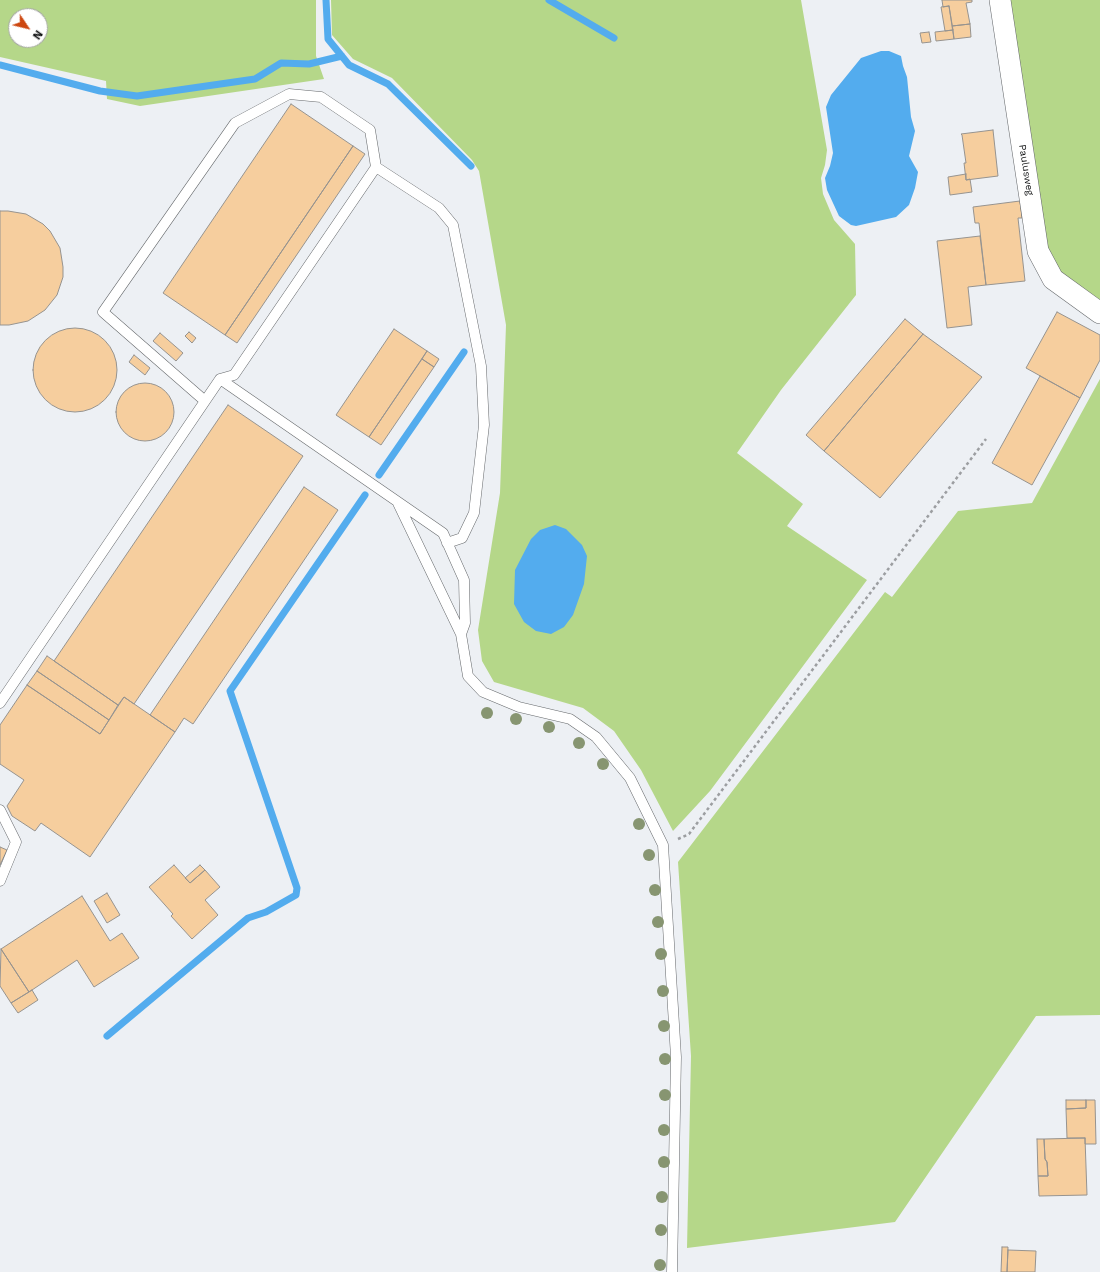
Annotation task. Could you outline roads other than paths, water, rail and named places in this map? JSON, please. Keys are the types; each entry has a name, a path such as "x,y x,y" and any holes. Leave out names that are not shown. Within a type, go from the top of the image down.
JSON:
{"street":[{"name":"Paulusweg","path":"1000,0 1038,251 1053,279 1100,313"}],"lane":[{"path":"0,703 220,379 234,375 376,167 370,130 321,97 289,94 235,123 103,312 205,401"},
{"path":"376,167 439,208 453,225 481,366 484,424 474,514 462,538 447,543"},
{"path":"220,379 443,533 464,580 465,623 461,634"},
{"path":"397,501 461,634 468,676 483,692 519,707 570,719 596,737 630,778 663,845 676,1057 672,1272"},
{"path":"0,810 16,842 0,881"}],"water":[{"path":"881,51 889,51 901,56 907,77 911,117 915,131 909,156 918,172 915,188 909,205 896,217 856,226 851,225 839,216 827,190 825,178 833,153 826,107 831,95 861,58"},
{"path":"555,525 566,529 582,545 587,556 584,584 573,615 564,627 551,634 536,631 524,622 514,604 515,570 531,539 540,530"}],"waterway":[{"path":"326,0 328,39 349,65 388,84 471,166"},
{"path":"549,0 614,38"},
{"path":"0,65 100,91 137,96 255,79 281,63 309,64 342,56"},
{"path":"379,475 464,352"},
{"path":"107,1036 248,918 266,912 296,895 297,888 230,691 365,495"}]}
